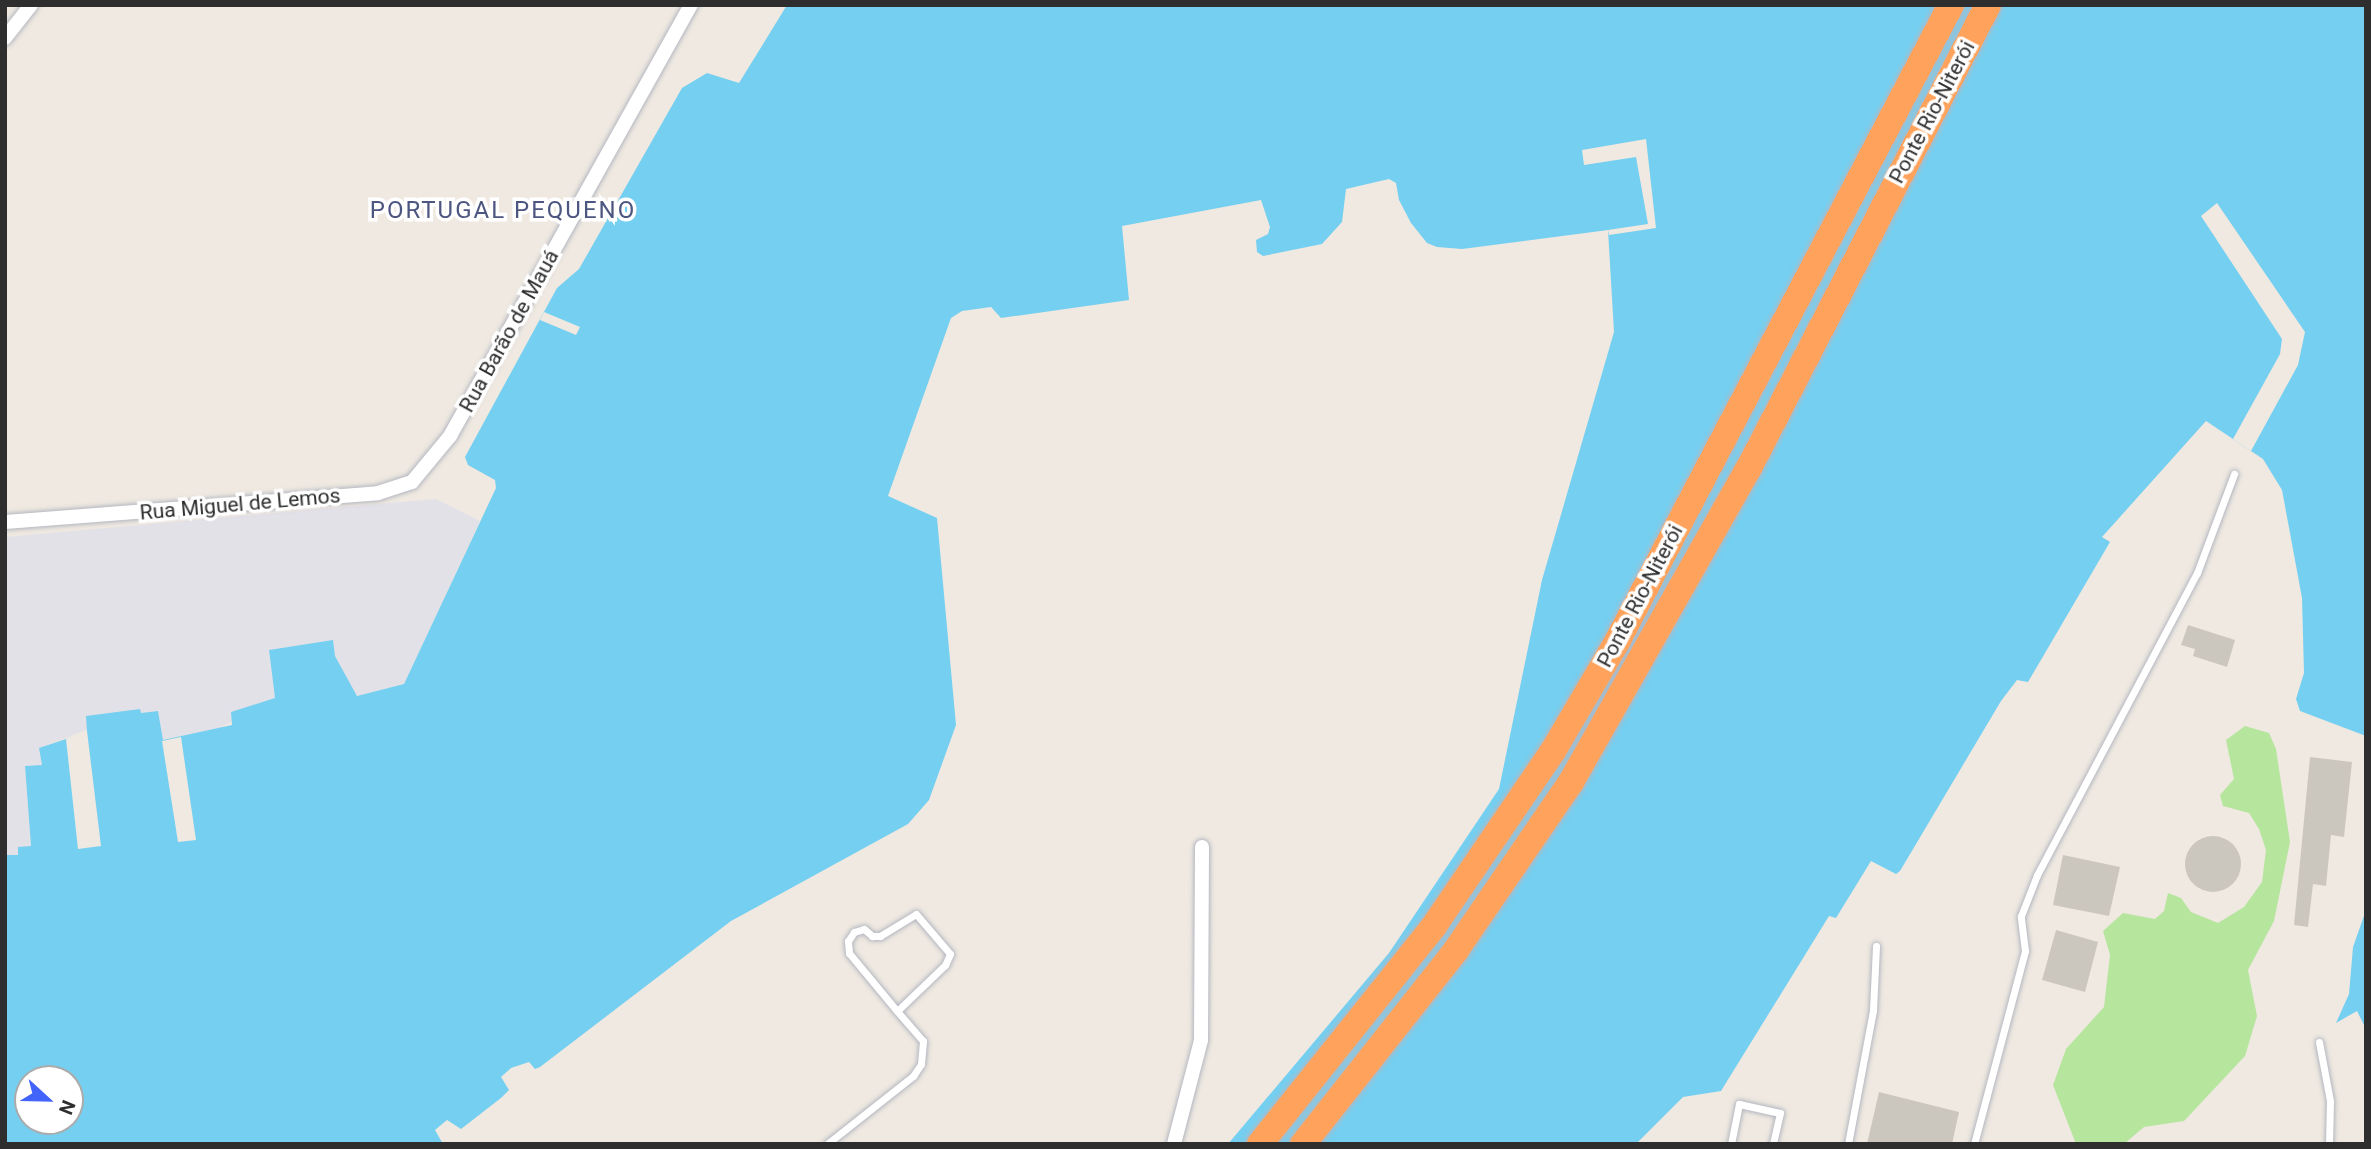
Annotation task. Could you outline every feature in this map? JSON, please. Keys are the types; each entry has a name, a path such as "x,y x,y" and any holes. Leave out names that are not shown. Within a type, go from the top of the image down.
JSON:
{"highway":[{"name":"Ponte Rio-Niterói","path":"1260,1144 1434,926 1553,751 1618,640 1951,5"},
{"name":"Ponte Rio-Niterói","path":"1303,1144 1456,950 1577,772 1749,468 1988,5"}],"street":[{"path":"5,38 31,5"},
{"name":"Rua Barão de Mauá","path":"450,436 691,5"},
{"name":"Rua Miguel de Lemos","path":"5,522 379,493 412,482 450,436"},
{"path":"1174,1144 1200,1040 1202,847"}],"lane":[{"path":"1974,1144 2025,951 2021,916 2037,875 2197,573 2234,474"},
{"path":"827,1144 913,1076 921,1064 923,1041 897,1011 849,953 848,941 854,932 864,929 872,936 880,936 916,914 950,954 945,965 897,1011"},
{"path":"1848,1144 1873,1010 1876,946"},
{"path":"2319,1042 2330,1101 2329,1144"},
{"path":"1731,1144 1739,1104 1780,1113 1773,1144"}],"shaded area":[{"path":"436,499 480,521 404,684 357,696 335,656 269,651 275,698 214,731 178,842 158,711 141,713 140,709 40,748 43,765 25,766 31,847 19,855 5,855 5,537"}],"green space":[{"path":"2245,726 2269,733 2276,749 2290,842 2274,921 2248,970 2257,1016 2245,1056 2184,1121 2144,1127 2124,1144 2076,1144 2053,1085 2066,1049 2104,1007 2110,955 2103,931 2123,913 2155,919 2164,911 2168,893 2181,898 2191,912 2218,923 2244,907 2262,882 2266,850 2259,829 2249,813 2223,806 2220,795 2234,779 2226,740"}],"water":[{"path":"787,5 2366,5 2366,736 2300,711 2296,699 2304,673 2302,598 2282,490 2263,459 2206,421 2102,537 2110,542 2028,682 2017,680 2001,701 1900,871 1896,874 1871,861 1836,918 1829,916 1721,1091 1683,1097 1636,1144 1228,1144 1389,953 1499,789 1542,580 1614,332 1608,230 1462,249 1437,247 1427,243 1411,223 1399,200 1396,183 1389,179 1346,189 1342,222 1322,244 1263,256 1257,252 1256,240 1268,234 1270,227 1261,200 1122,226 1129,300 1001,318 991,307 962,311 951,318 888,496 937,518 956,725 929,800 908,824 731,921 540,1067 535,1069 529,1062 511,1068 501,1077 509,1090 501,1098 461,1129 447,1120 435,1130 443,1144 5,1144 5,855 18,855 18,847 31,846 25,766 42,765 39,748 87,732 86,716 140,709 141,713 158,711 163,740 232,725 231,712 275,698 269,650 333,640 335,656 357,696 404,684 496,488 495,480 468,465 465,457 557,288 579,269 682,88 707,73 739,83"},
{"path":"2366,910 2366,1029 2357,1011 2336,1023 2349,994 2353,947"}],"pier":[{"path":"1646,139 1656,228 1609,235 1608,230 1648,224 1636,157 1584,165 1582,150"},
{"path":"2217,203 2305,332 2298,365 2251,451 2233,439 2280,354 2282,339 2201,216"},
{"path":"544,312 580,327 576,335 540,320"},
{"path":"87,731 101,846 78,849 66,739"},
{"path":"181,737 196,840 178,842 162,741"}],"building":[{"path":"2188,625 2235,640 2227,667 2193,656 2195,649 2181,645"},
{"path":"2310,757 2352,762 2344,837 2331,835 2326,886 2313,884 2308,927 2294,925"},
{"path":"2207,836 2219,836 2229,840 2237,848 2241,864 2237,880 2229,888 2219,892 2207,892 2197,888 2189,880 2185,870 2185,858 2189,848 2197,840"},
{"path":"2063,855 2120,867 2109,916 2053,905"},
{"path":"2056,930 2098,942 2085,992 2042,980"},
{"path":"1879,1092 1959,1112 1952,1144 1867,1144"}],"district":[{"name":"PORTUGAL PEQUENO","path":"503,211"}]}
